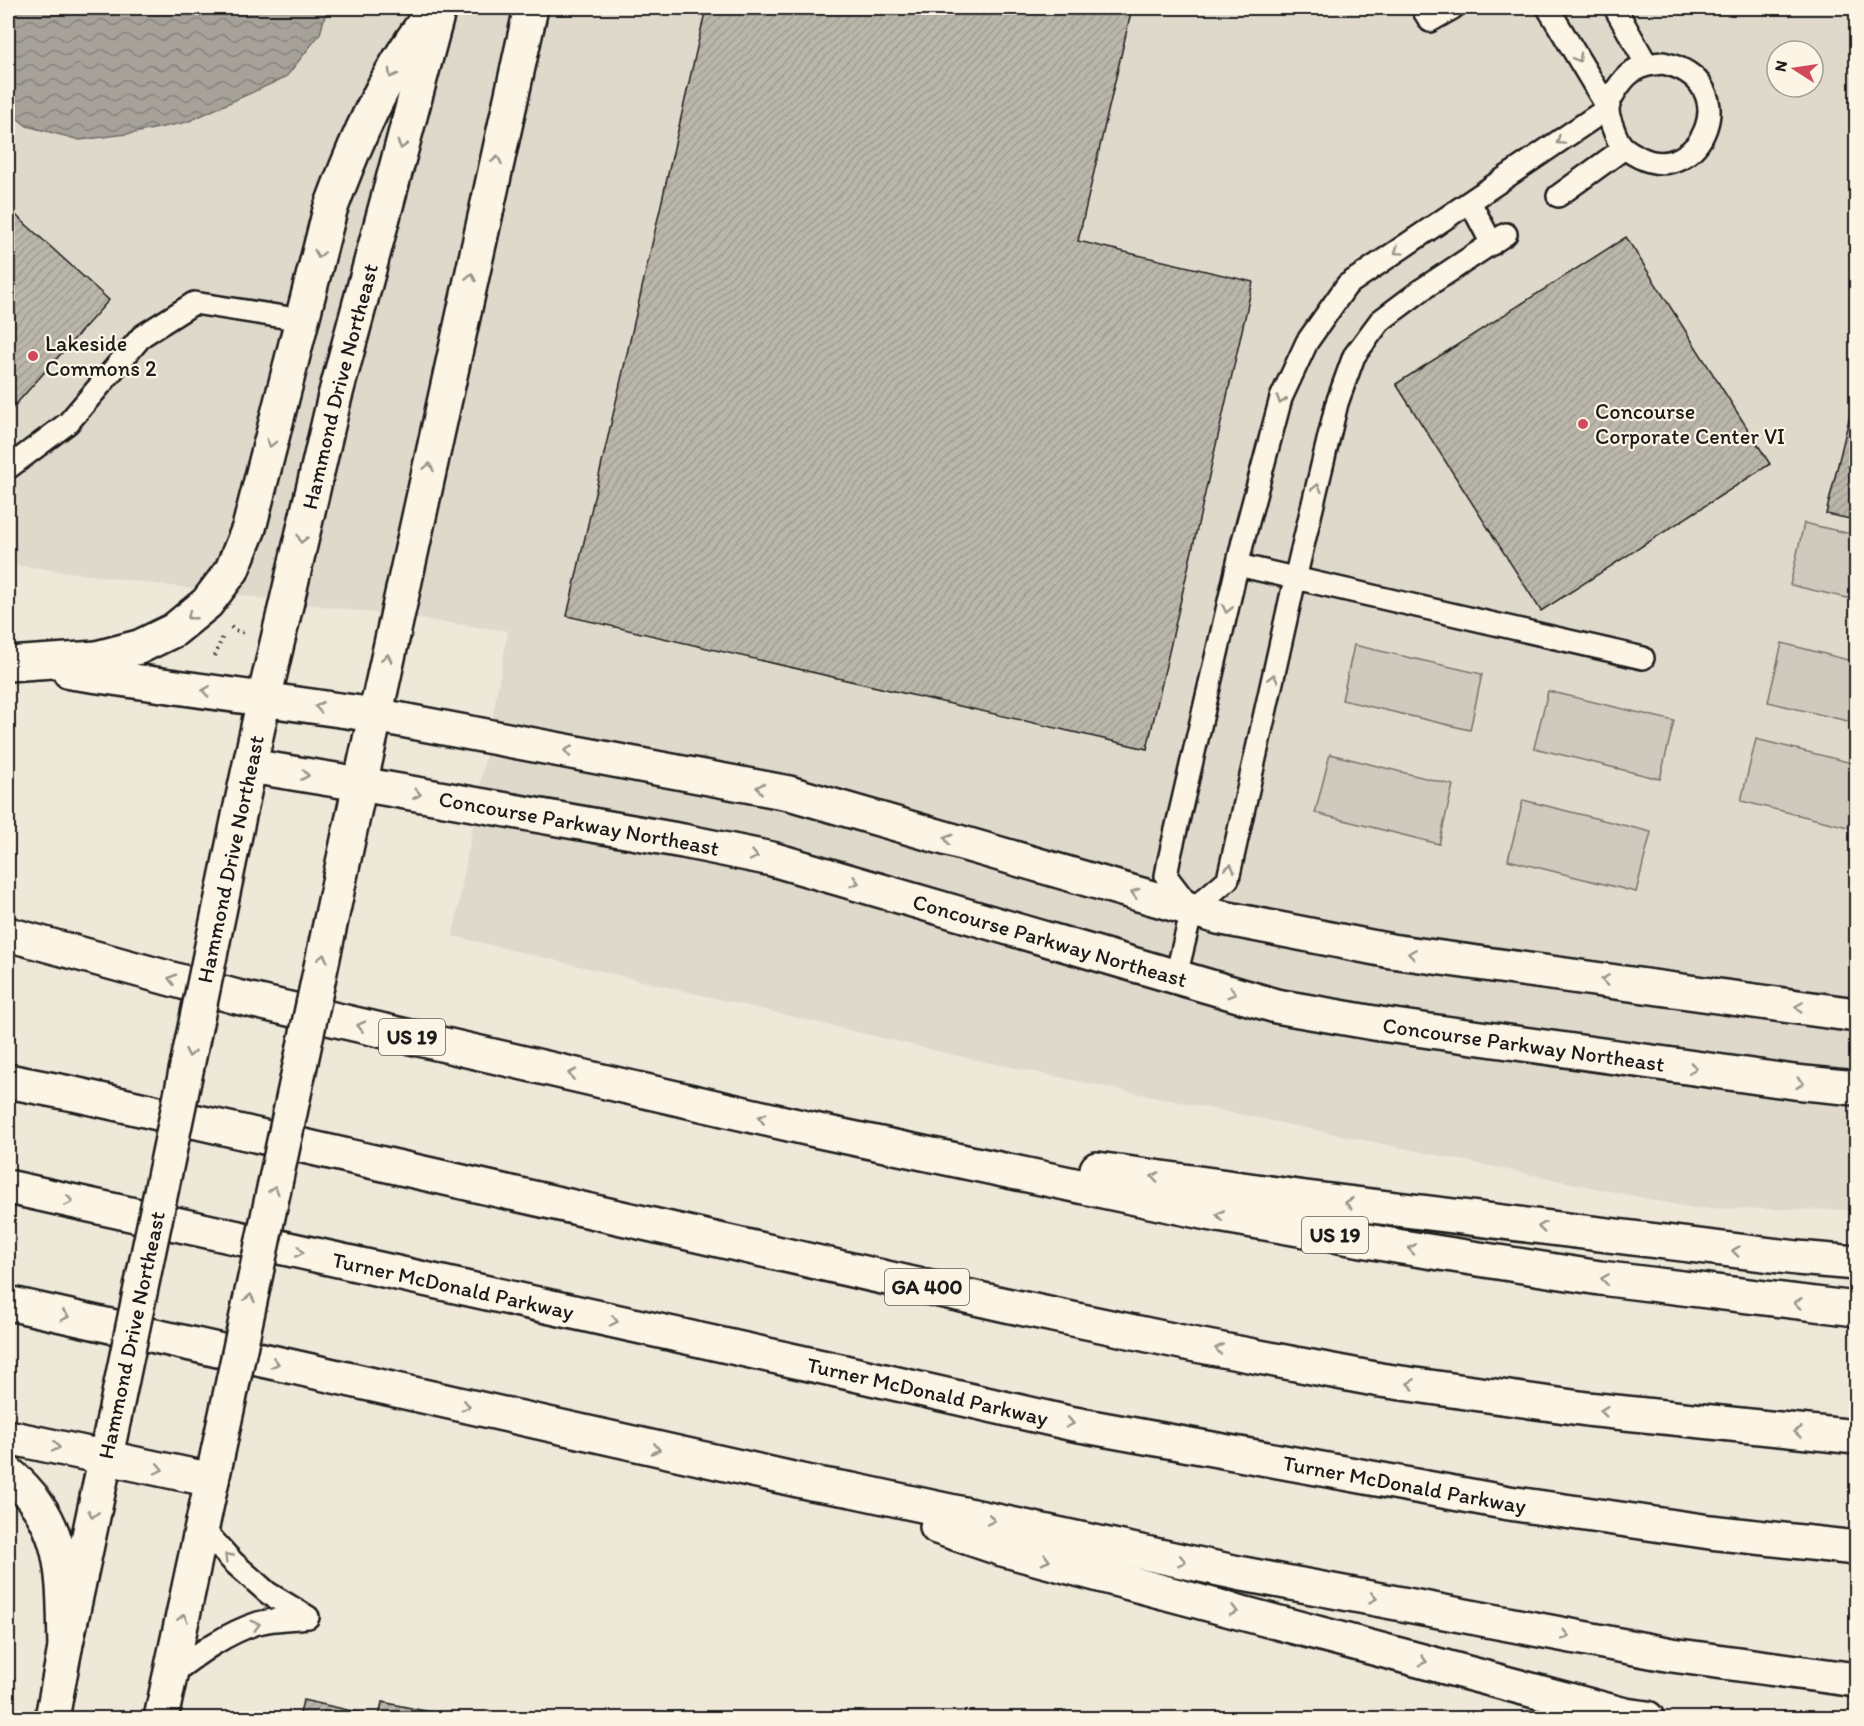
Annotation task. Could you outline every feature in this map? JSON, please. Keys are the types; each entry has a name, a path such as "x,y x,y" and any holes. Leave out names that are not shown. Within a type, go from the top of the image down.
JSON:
{"main road":[{"path":"8,664 97,658 139,646 174,630 207,603 232,570 249,528 330,210 348,161 371,112 402,54 437,8"},
{"name":"Hammond Drive Northeast","path":"52,1719 264,699 334,400 437,8"},
{"path":"161,1719 360,784 531,8"},
{"path":"8,664 375,715 789,793 1218,917 1392,951 1857,1015"},
{"name":"Concourse Parkway Northeast","path":"250,766 683,841 772,860 1276,1006 1380,1024 1784,1081 1857,1088"},
{"name":"US 19","path":"8,934 237,997 819,1131 1207,1213 1600,1278 1857,1309"},
{"path":"8,1075 74,1094"},
{"name":"GA 400","path":"8,1081 1006,1305 1191,1344 1380,1380 1587,1409 1857,1437"},
{"path":"819,1131 1306,1198 1786,1257 1857,1263"},
{"name":"Turner McDonald Parkway","path":"8,1187 825,1367 1069,1424 1509,1503 1710,1532 1857,1548"},
{"path":"8,1303 811,1483 863,1492 1243,1574 1660,1653 1857,1680"},
{"path":"8,1437 212,1480"},
{"path":"8,1473 34,1499 45,1515 54,1537 63,1577 65,1648"},
{"path":"811,1483 1002,1549 1647,1719"}],"lane":[{"path":"1422,8 1430,21 1453,8"},
{"path":"1192,909 1166,876 1169,860 1238,565 1281,398 1307,342 1347,285 1608,108 1621,82 1632,71 1647,65 1662,63 1677,66 1691,74 1702,85 1708,101 1709,119 1704,135 1694,149 1679,158 1662,163 1646,160 1623,149 1612,126 1608,108 1548,8"},
{"path":"1615,8 1647,65"},
{"path":"1558,196 1623,149"},
{"path":"1176,976 1192,909 1228,879 1337,402 1354,356 1380,321 1424,288 1499,239 1470,202"},
{"path":"8,468 68,423 142,336 194,303 303,320"},
{"path":"1238,565 1643,658"},
{"path":"170,1675 208,1647 233,1633 259,1623 308,1617 268,1593 233,1562 202,1528"}],"shaded area":[{"path":"8,8 1856,8 1856,1210 1692,1208 967,1058 453,936 508,631 8,564"},
{"path":"1804,523 1856,535 1856,600 1790,585"},
{"path":"1782,643 1856,662 1856,723 1768,702"},
{"path":"1354,645 1482,674 1470,730 1342,700"},
{"path":"1548,691 1674,721 1660,779 1534,748"},
{"path":"1756,739 1856,764 1856,829 1741,801"},
{"path":"1330,754 1453,785 1439,844 1315,813"},
{"path":"1523,800 1651,832 1636,892 1508,860"}],"water":[{"path":"8,8 327,8 320,34 286,77 187,122 134,133 80,140 27,126 8,111"}],"building":[{"path":"706,8 1132,8 1078,241 1253,282 1147,749 567,616"},
{"name":"Lakeside Commons 2","path":"8,208 109,300 8,413"},
{"name":"Concourse Corporate Center VI","path":"1626,237 1770,464 1541,611 1396,384"},
{"path":"1851,411 1856,412 1856,520 1826,514"},
{"path":"303,1700 379,1717 382,1702 459,1718 299,1718"}],"place":[{"name":"Lakeside Commons 2","path":"33,356"},
{"name":"Concourse Corporate Center VI","path":"1583,424"}]}
